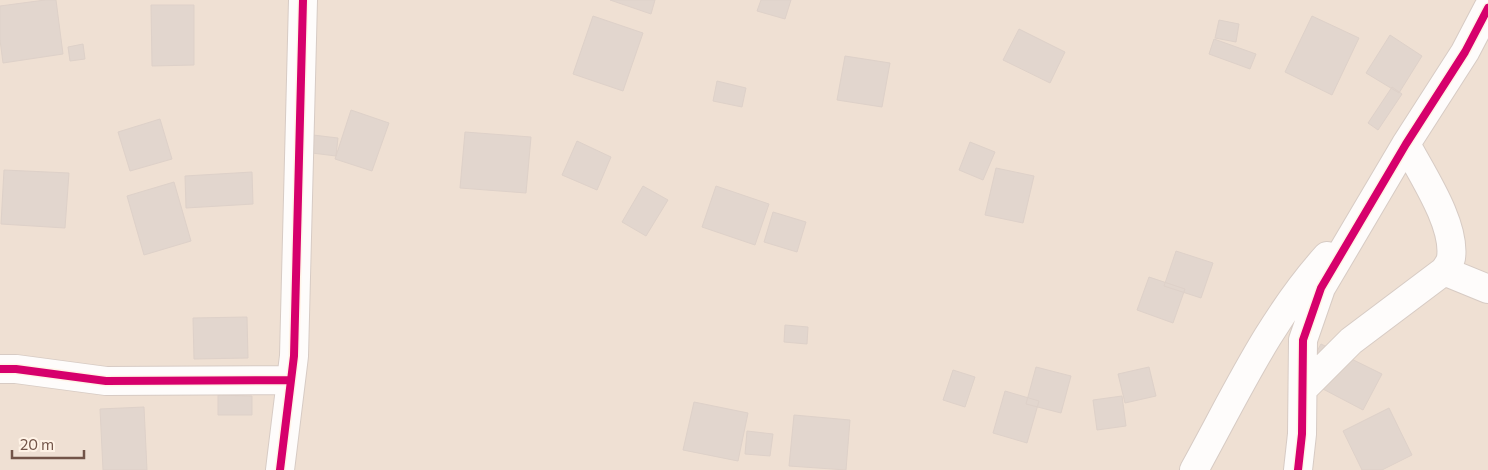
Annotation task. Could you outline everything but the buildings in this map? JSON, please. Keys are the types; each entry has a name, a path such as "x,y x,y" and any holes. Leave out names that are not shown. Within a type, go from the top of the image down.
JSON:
{"street":[{"path":"280,470 294,356 304,0"},
{"path":"1298,470 1303,389 1303,340 1321,288 1357,224 1465,52 1488,8"},
{"path":"1303,389 1351,341 1444,271 1451,260 1452,246 1445,220 1406,144"},
{"path":"1194,470 1274,325 1307,278 1357,224"},
{"path":"1444,271 1488,289"},
{"path":"0,369 16,368 106,381 291,380"}],"shaded area":[{"path":"0,0 1488,0 1488,470 0,470"}],"cycle path":[{"path":"280,470 294,356 303,0"},
{"path":"1298,470 1302,434 1303,340 1321,288 1406,144 1465,52 1488,8"},
{"path":"0,369 16,369 106,381 291,380"}]}
